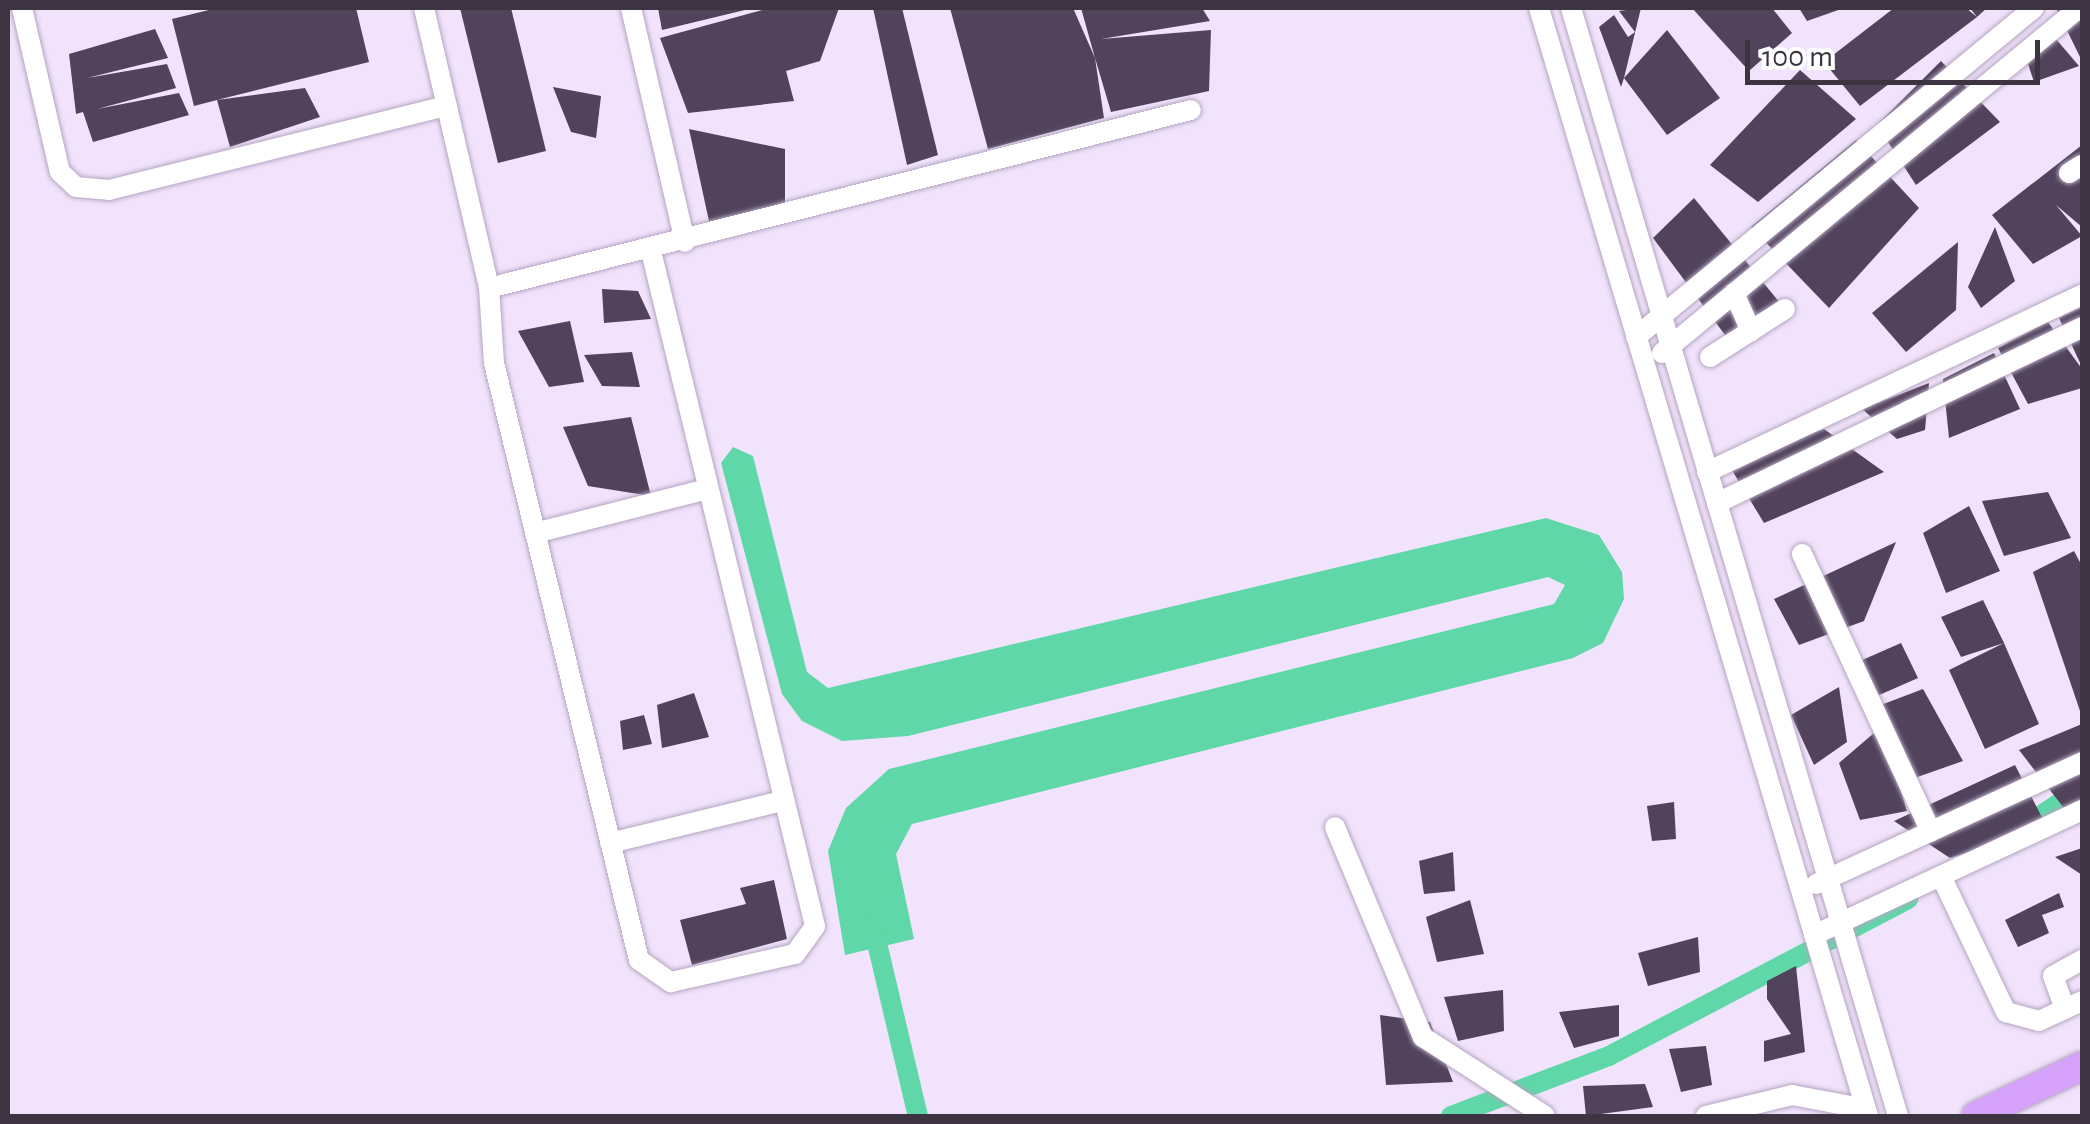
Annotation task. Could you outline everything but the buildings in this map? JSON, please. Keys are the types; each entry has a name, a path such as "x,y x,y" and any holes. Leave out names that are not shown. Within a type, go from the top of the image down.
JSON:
{"highway":[{"path":"1976,1116 2082,1066"}],"street":[{"path":"22,8 60,172 76,187 109,190 447,106"},
{"path":"424,8 490,288 494,363 610,843 651,976 672,982 786,956 815,926 652,251"},
{"path":"631,8 685,242"},
{"path":"1540,8 1867,1113"},
{"path":"1571,8 1898,1116"},
{"path":"1636,337 2034,8"},
{"path":"1645,367 2079,8"},
{"path":"490,288 652,251 1191,110"},
{"path":"1734,293 1751,331"},
{"path":"1706,472 2082,295"},
{"path":"1710,357 1785,309"},
{"path":"1717,503 2082,327"},
{"path":"535,533 708,488"},
{"path":"1802,554 1931,832"},
{"path":"1802,890 2082,762"},
{"path":"610,843 782,801"},
{"path":"1814,935 2082,810"},
{"path":"1335,827 1423,1037 1545,1116"},
{"path":"1940,876 2006,1012 2039,1021 2074,1005 2053,976 2082,960"},
{"path":"1706,1116 1792,1095 1867,1113"}],"shaded area":[{"path":"733,447 753,456 807,672 828,688 1546,518 1599,535 1622,572 1624,599 1603,643 1573,658 912,824 896,854 914,939 845,955 828,851 846,808 889,769 1554,604 1565,585 1548,577 908,736 842,741 802,721 782,694 721,463"}],"waterway":[{"path":"2022,828 2082,788"},
{"path":"1451,1116 1609,1056 1908,899"},
{"path":"872,922 918,1116"}]}
